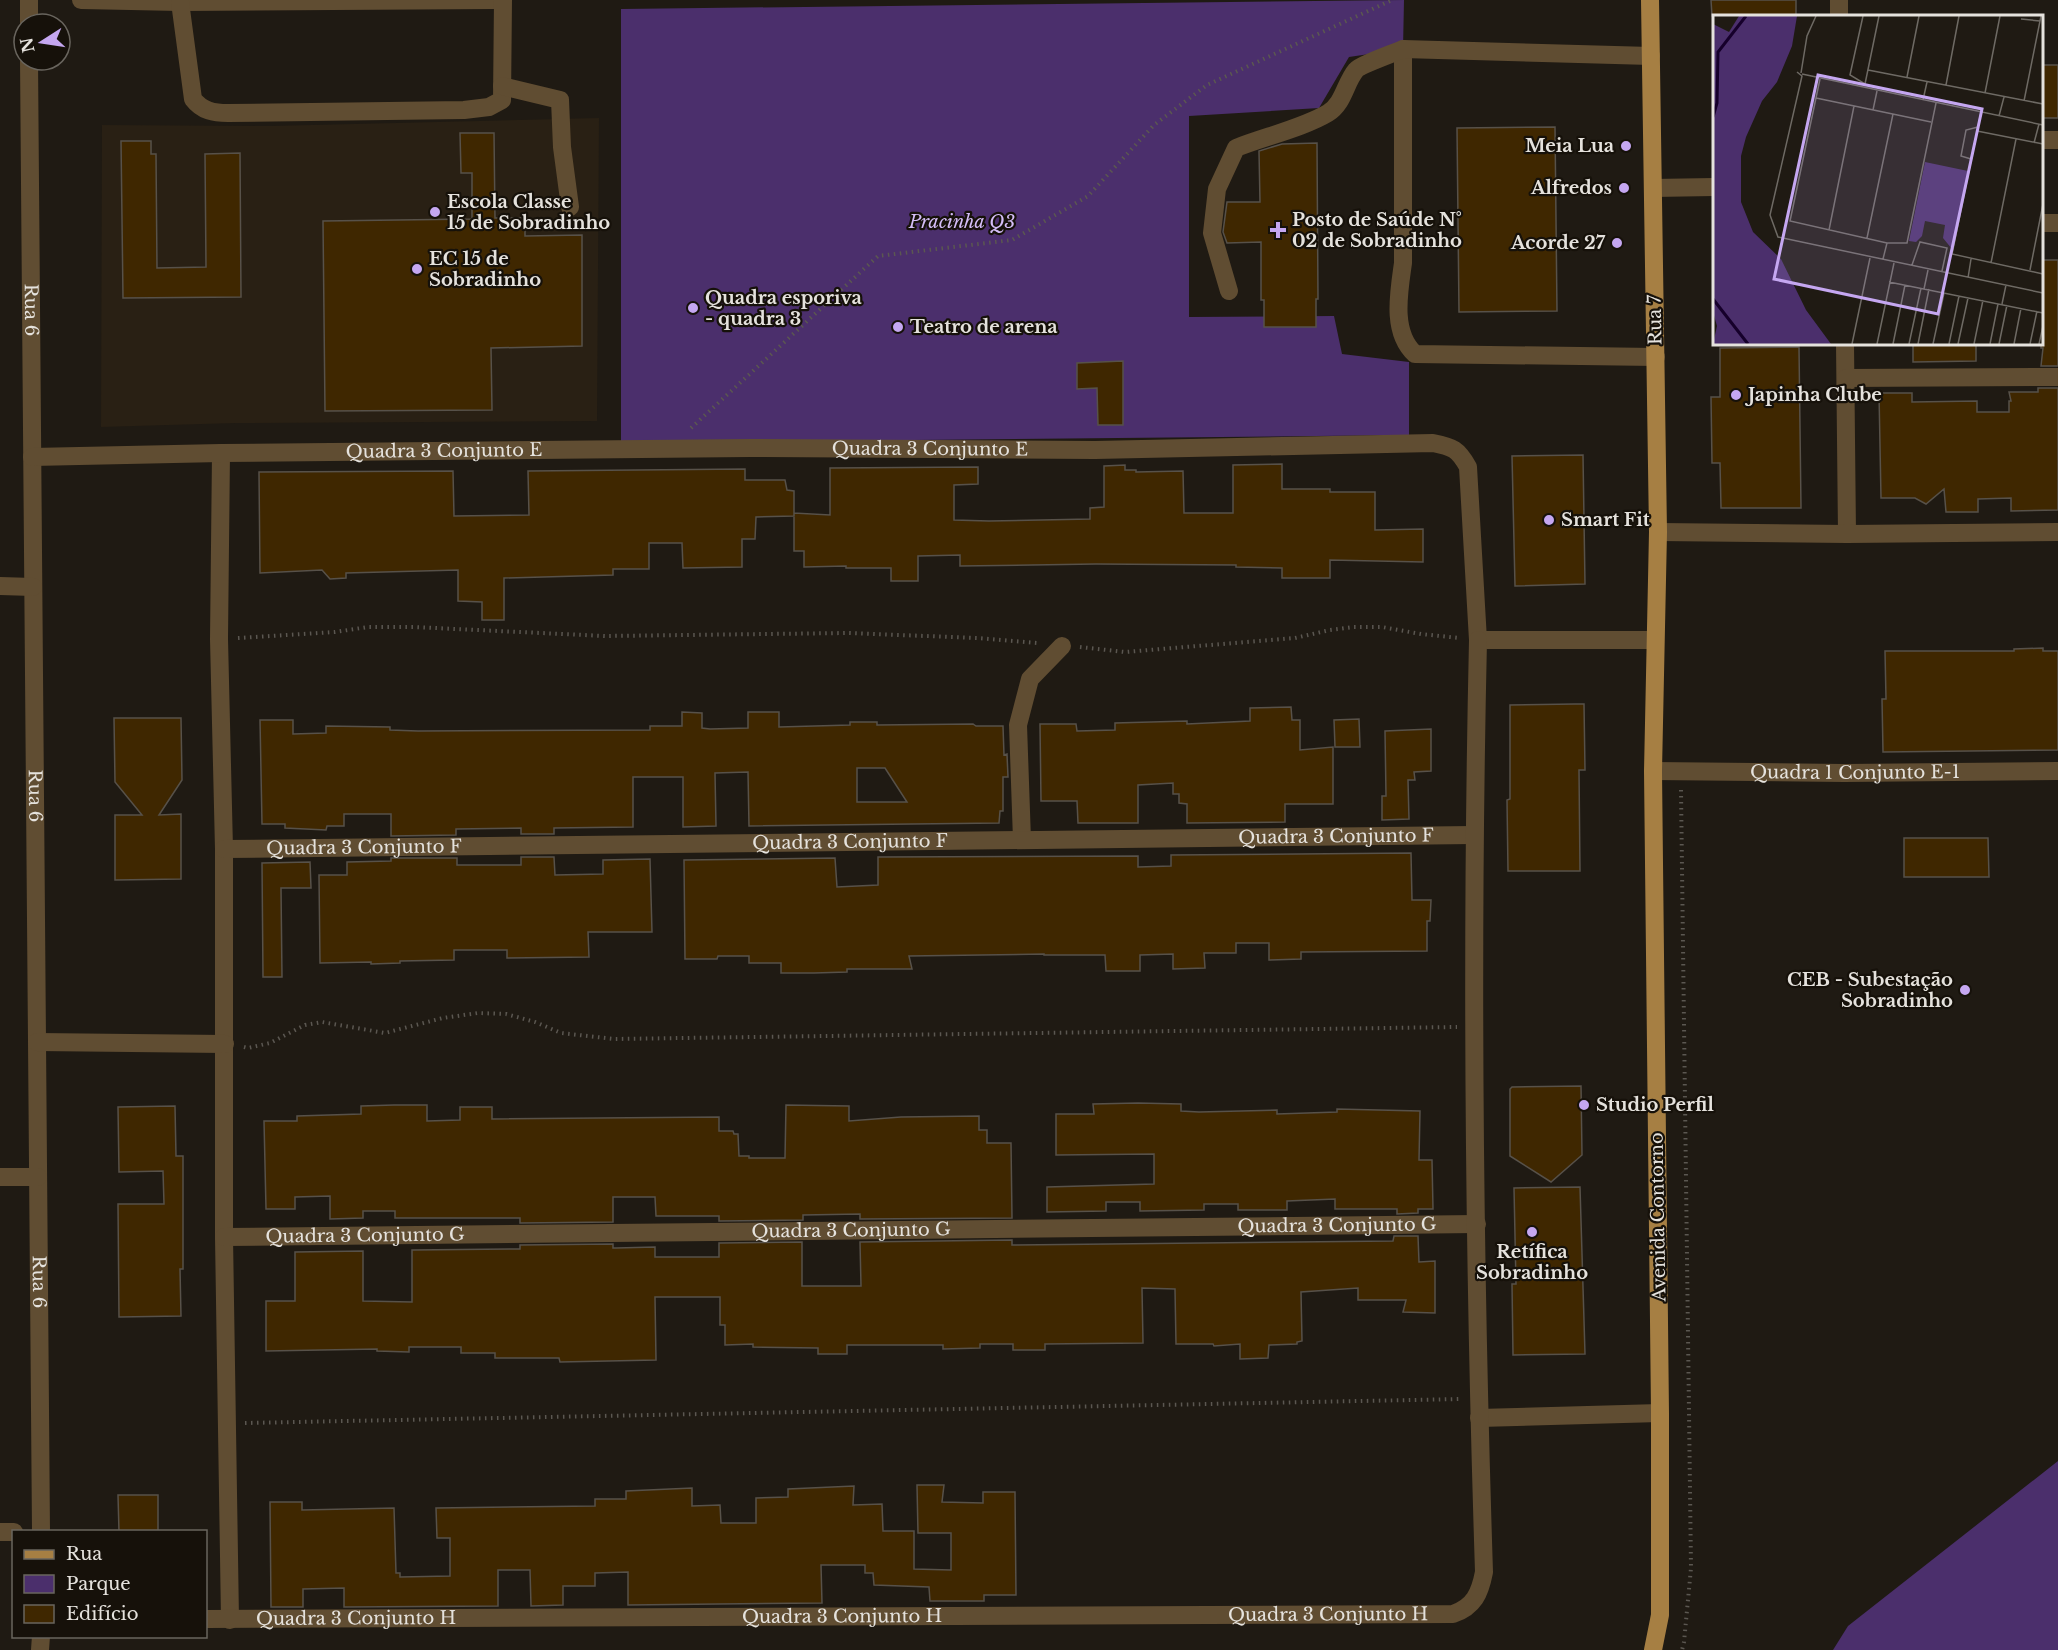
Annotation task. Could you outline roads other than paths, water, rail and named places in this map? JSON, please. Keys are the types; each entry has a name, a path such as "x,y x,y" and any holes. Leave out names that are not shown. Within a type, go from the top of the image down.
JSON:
{"main road":[{"name":"Rua 7","path":"1650,0 1658,532 1655,640"},
{"name":"Avenida Contorno","path":"1653,1650 1660,1615 1653,771 1655,640"}],"street":[{"path":"81,0 180,2 496,0"},
{"path":"180,2 193,99 199,107 214,112 479,109 489,107 502,100 503,0"},
{"path":"1228,291 1212,233 1217,189 1236,148 1328,113 1338,103 1357,69 1403,49 1651,56"},
{"path":"1403,49 1403,263 1399,324 1409,348 1415,354 1656,357"},
{"name":"Rua 6","path":"29,72 41,1530"},
{"path":"502,86 560,100 562,147 570,207"},
{"path":"1653,188 1713,187"},
{"path":"1845,345 1847,534"},
{"path":"1846,378 2058,377"},
{"name":"Quadra 3 Conjunto E","path":"32,457 668,449 1095,450 1433,443 1450,447 1460,453 1468,467 1478,640 1474,835 1475,1027 1479,1418 1484,1572 1477,1597 1461,1612 1453,1614"},
{"path":"221,453 219,639 224,849 224,1237 230,1620"},
{"path":"1658,532 1847,534 2058,532"},
{"path":"0,586 33,587"},
{"path":"1478,640 1655,640"},
{"path":"1022,840 1018,725 1030,679 1062,646"},
{"name":"Quadra 1 Conjunto E-1","path":"1653,771 1844,773 2058,771"},
{"name":"Quadra 3 Conjunto F","path":"224,849 1474,835"},
{"path":"37,1042 225,1044"},
{"path":"0,1177 38,1177"},
{"name":"Quadra 3 Conjunto G","path":"224,1237 1477,1224"},
{"path":"1479,1418 1660,1413"},
{"name":"Quadra 3 Conjunto H","path":"207,1620 1453,1614"}],"place":[{"name":"Meia Lua","path":"1626,146"},
{"name":"Alfredos","path":"1624,188"},
{"name":"Escola Classe 15 de Sobradinho","path":"435,212"},
{"name":"Posto de Saúde N° 02 de Sobradinho","path":"1278,230"},
{"name":"Acorde 27","path":"1617,243"},
{"name":"EC 15 de Sobradinho","path":"417,269"},
{"name":"Quadra esporiva - quadra 3","path":"693,308"},
{"name":"Teatro de arena","path":"898,327"},
{"name":"Japinha Clube","path":"1736,395"},
{"name":"Smart Fit","path":"1549,520"},
{"name":"CEB - Subestação Sobradinho","path":"1965,990"},
{"name":"Studio Perfil","path":"1584,1105"},
{"name":"Retífica Sobradinho","path":"1532,1232"}],"park label":[{"name":"Pracinha Q3","path":"962,222"}]}
